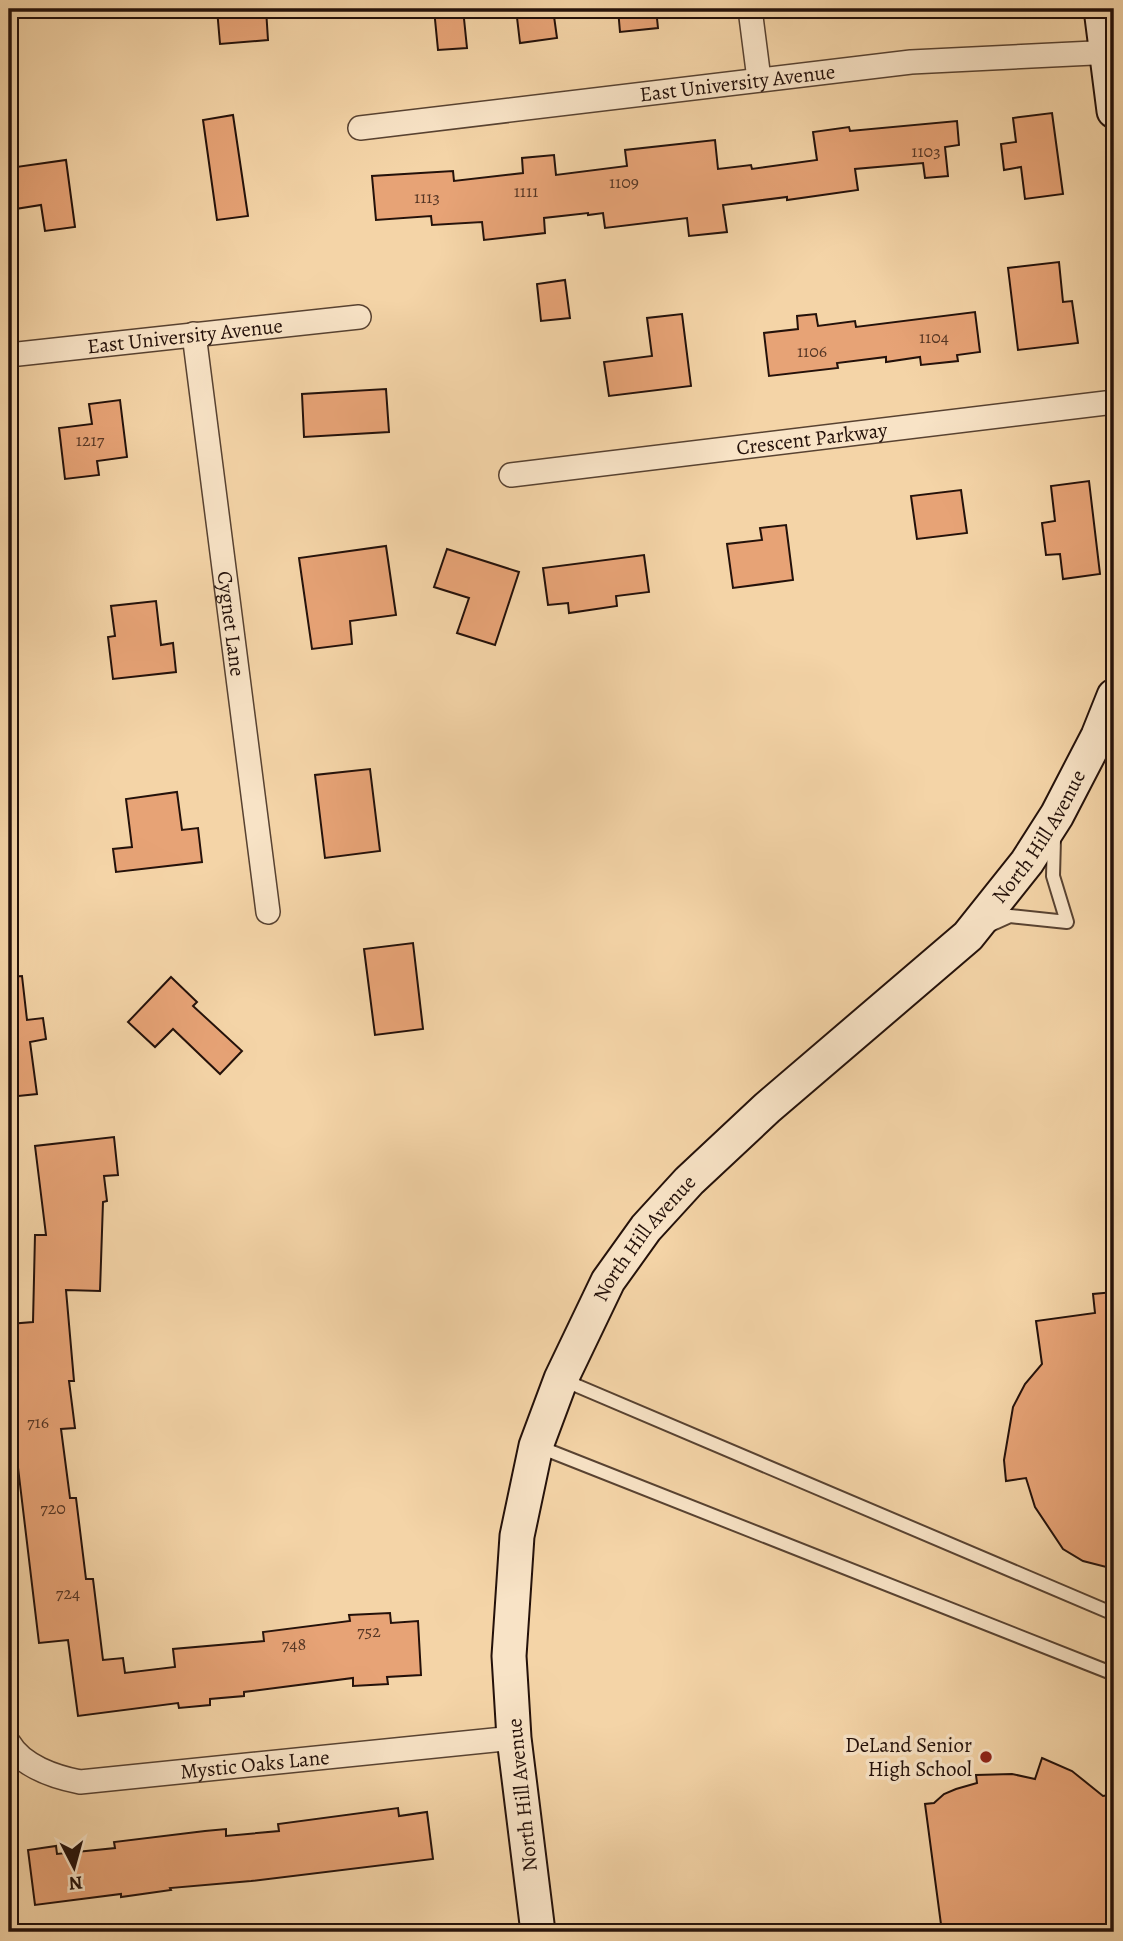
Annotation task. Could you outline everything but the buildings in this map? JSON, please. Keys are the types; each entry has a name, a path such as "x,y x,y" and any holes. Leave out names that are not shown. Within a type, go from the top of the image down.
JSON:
{"street":[{"path":"750,9 759,79"},
{"path":"1101,9 1110,52 1114,111"},
{"name":"East University Avenue","path":"359,128 911,62 1110,52"},
{"name":"East University Avenue","path":"9,355 359,317"},
{"name":"Cygnet Lane","path":"194,334 268,912"},
{"name":"Crescent Parkway","path":"511,475 1114,402"},
{"name":"North Hill Avenue","path":"538,1932 514,1738 509,1656 517,1536 536,1446 561,1379 608,1280 654,1219 689,1181 767,1108 968,936 1027,862 1057,815 1098,736 1114,695"},
{"name":"Mystic Oaks Lane","path":"9,1743 13,1751 54,1777 80,1782 514,1738"}],"lane":[{"path":"968,936 1010,916 1067,922 1053,876 1052,855 1057,815"},
{"path":"561,1379 1114,1614"},
{"path":"536,1446 1114,1674"}],"place":[{"name":"DeLand Senior High School","path":"986,1757"}]}
